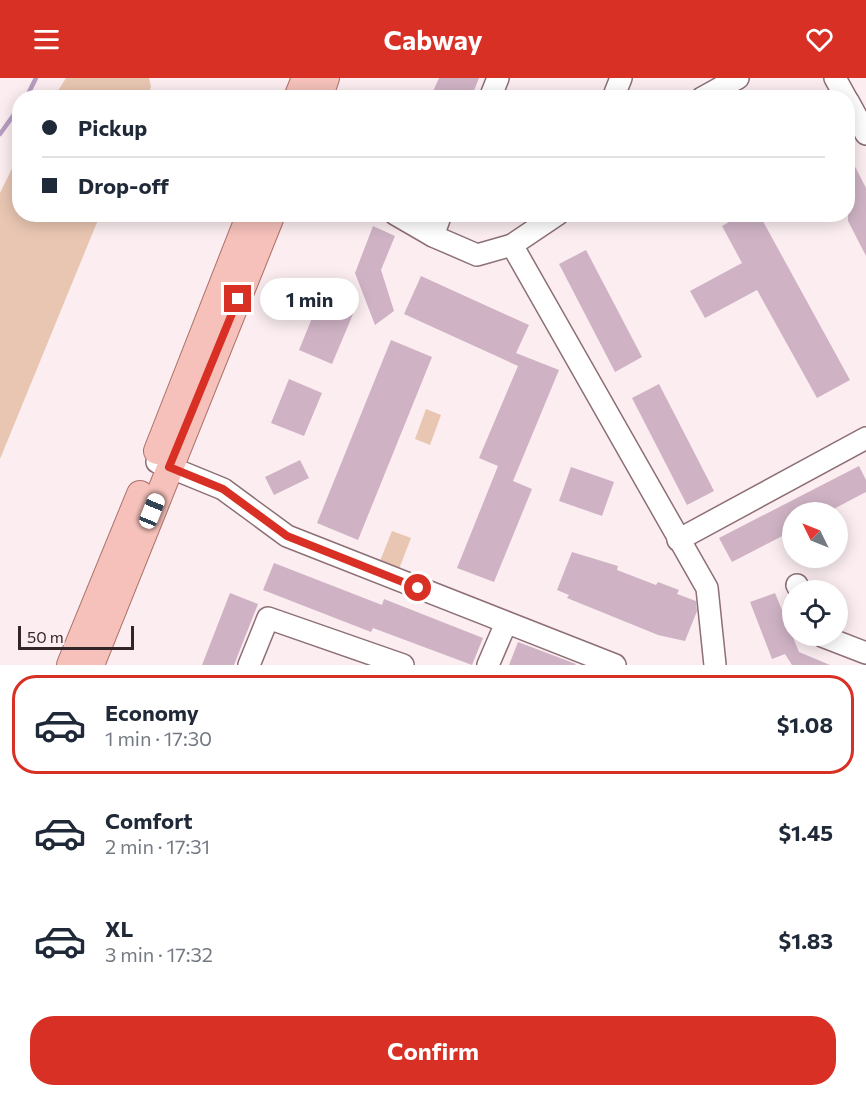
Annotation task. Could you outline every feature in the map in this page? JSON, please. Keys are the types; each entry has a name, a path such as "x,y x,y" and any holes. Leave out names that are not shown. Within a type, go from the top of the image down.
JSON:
{"main road":[{"path":"91,665 247,222"},
{"path":"70,665 268,222"}],"street":[{"path":"716,90 738,78"},
{"path":"855,114 866,134"},
{"path":"409,222 433,236 477,255 512,245 546,222"},
{"path":"433,236 438,222"},
{"path":"512,245 707,588 715,665"},
{"path":"678,540 866,438"},
{"path":"161,464 223,489 287,536 615,665"},
{"path":"249,665 268,618 403,665"},
{"path":"488,665 506,623"},
{"path":"848,646 866,653"}],"shaded area":[{"path":"66,78 149,78 151,87 150,90 58,90"},
{"path":"12,168 12,222 97,222 0,459 0,193"},
{"path":"426,409 441,415 430,445 415,439"},
{"path":"392,531 411,538 399,569 380,561"}],"building":[{"path":"439,78 479,78 474,90 434,90"},
{"path":"855,167 866,188 866,256 849,222 855,222"},
{"path":"729,222 763,222 850,380 817,398 757,290 705,318 690,291 742,263 722,226"},
{"path":"373,226 395,236 381,270 394,311 375,325 355,273"},
{"path":"586,250 642,357 615,372 559,264"},
{"path":"421,276 529,325 516,353 559,370 513,481 532,489 494,582 457,568 498,466 479,458 518,366 404,314"},
{"path":"319,301 353,314 332,364 299,350"},
{"path":"391,340 432,357 358,540 317,523"},
{"path":"289,379 322,393 304,436 271,423"},
{"path":"659,384 714,491 687,505 632,398"},
{"path":"300,460 309,478 274,495 265,477"},
{"path":"859,466 866,480 866,492 847,502 789,502"},
{"path":"571,467 614,482 602,516 559,501"},
{"path":"782,506 782,536 732,562 719,538"},
{"path":"572,552 618,566 617,570 656,585 658,582 679,590 677,594 696,601 697,611 685,641 658,635 567,598 569,595 557,590"},
{"path":"274,563 382,605 384,599 483,638 472,665 373,628 371,632 263,590"},
{"path":"230,593 258,604 234,665 202,665"},
{"path":"775,593 782,610 782,646 797,646 799,652 830,665 792,665 785,654 772,659 750,602"},
{"path":"518,642 576,664 509,665"}],"waterway":[{"path":"30,90 36,78"},
{"path":"0,134 12,117"}],"route":[{"path":"238,299 169,467 223,489 287,536 418,588"}]}
